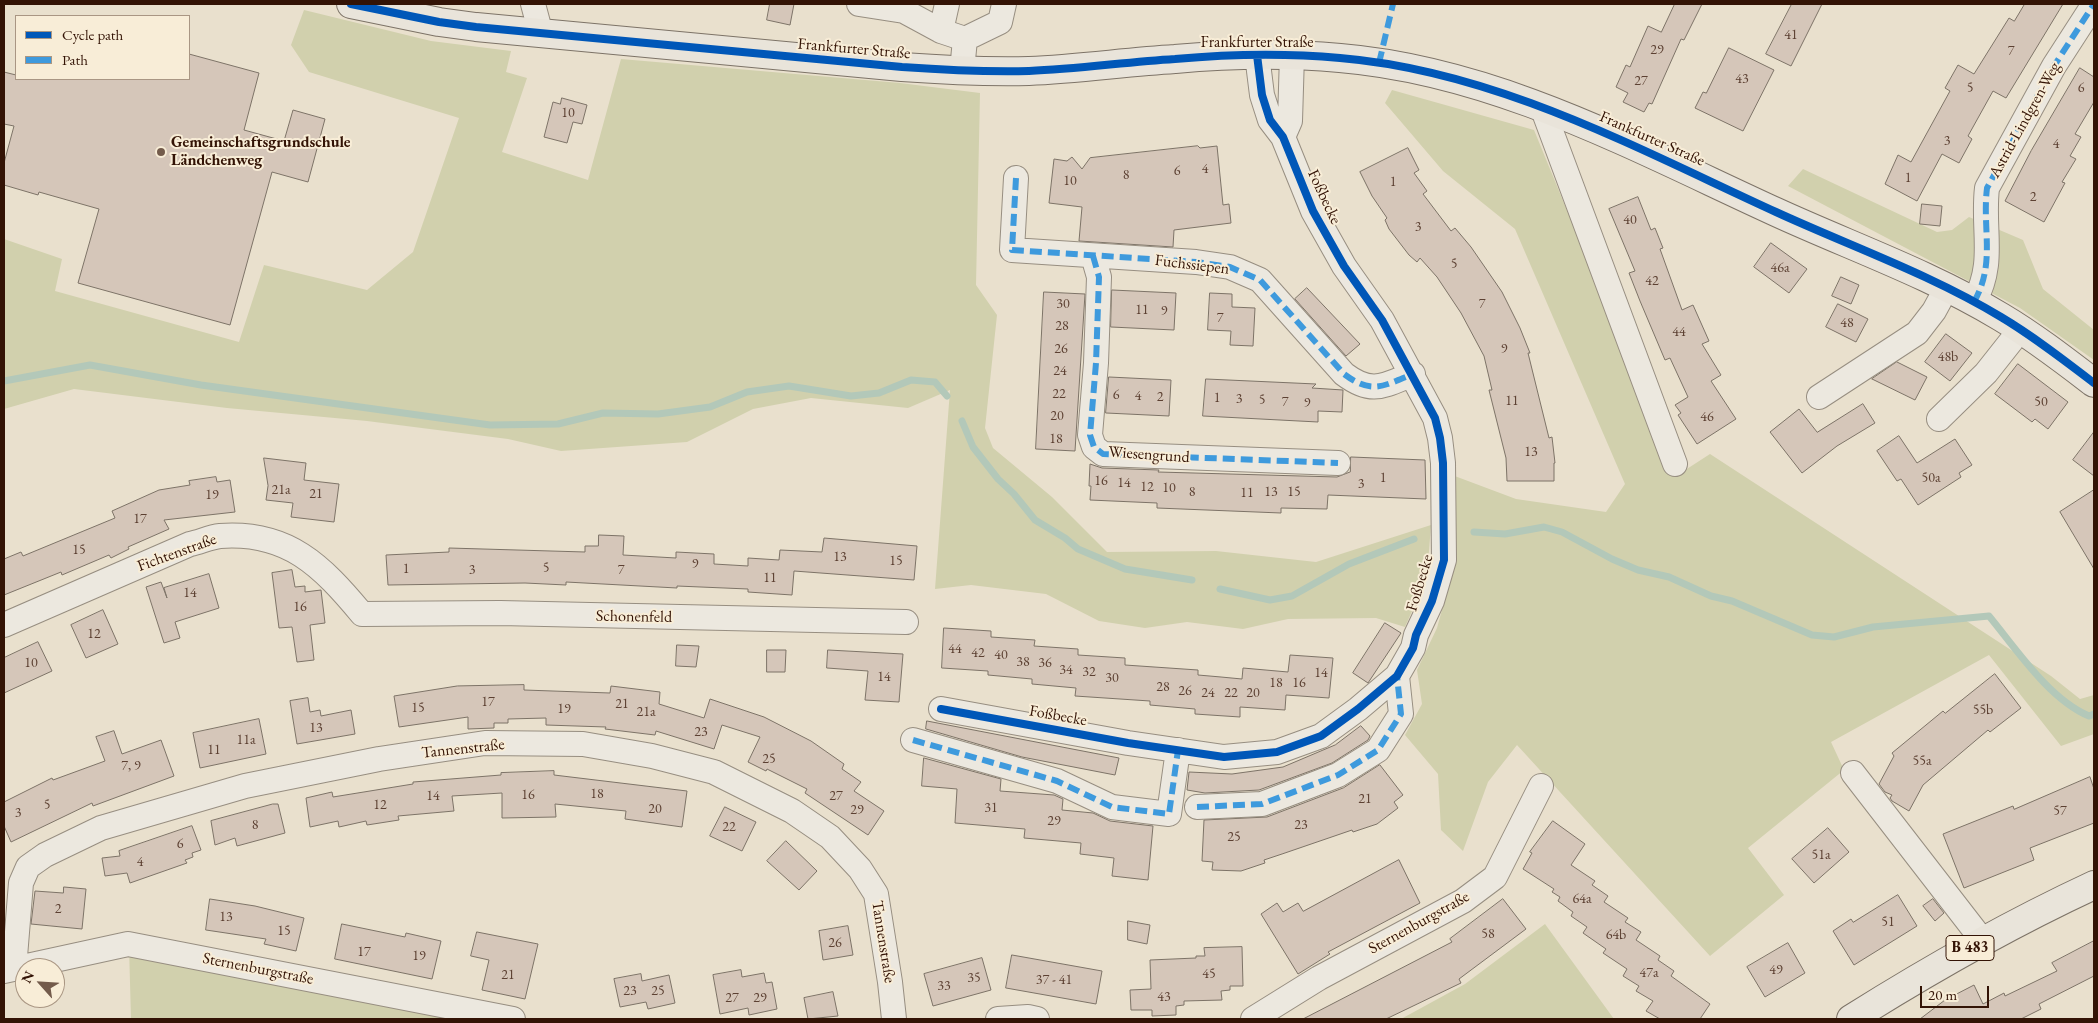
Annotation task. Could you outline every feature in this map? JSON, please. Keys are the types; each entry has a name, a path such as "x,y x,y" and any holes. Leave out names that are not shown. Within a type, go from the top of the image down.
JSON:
{"main road":[{"name":"Frankfurter Straße","path":"351,4 439,22 541,34 962,71 1030,71 1181,58 1292,54 1346,58 1439,74 1542,107 1630,143 1775,212 1946,288 1974,302 2020,330 2094,383"},
{"name":"B 483","path":"1851,1019 1905,985 1983,941 2046,907 2094,885"}],"street":[{"path":"533,4 541,34"},
{"path":"859,4 904,11 941,31 965,39 1000,22 1004,4"},
{"path":"941,31 947,4"},
{"name":"Astrid-Lindgren-Weg","path":"1974,302 1981,289 1988,258 1985,204 1987,188 2054,66 2094,4"},
{"path":"962,71 965,39"},
{"path":"1283,137 1290,121 1292,54"},
{"name":"Foßbecke","path":"942,709 1224,757 1278,752 1321,736 1358,709 1397,676 1413,648 1416,635 1432,601 1444,560 1443,463 1435,418 1413,374 1382,320 1344,266 1313,211 1283,137 1270,120 1267,112 1262,95 1257,55"},
{"path":"1542,107 1675,464"},
{"name":"Fuchssiepen","path":"1016,178 1012,250 1196,262 1230,267 1260,280 1344,374 1355,382 1368,387 1378,387 1413,374"},
{"name":"Wiesengrund","path":"1093,256 1099,277 1096,364 1090,434 1094,447 1103,454 1338,463"},
{"path":"1819,397 1917,333 1934,311 1946,288"},
{"path":"1939,419 1986,373 2020,330"},
{"name":"Fichtenstraße","path":"4,625 190,544 219,536 258,538 289,547 315,562 335,580 362,614"},
{"name":"Schonenfeld","path":"362,614 500,613 906,622"},
{"path":"1197,807 1262,804 1338,775 1378,750 1401,714 1397,676"},
{"path":"913,740 1057,781 1112,807 1169,814 1178,750"},
{"name":"Tannenstraße","path":"9,970 21,883 28,867 45,855 101,828 245,786 379,759 485,743 583,744 652,756 714,772 792,811 830,837 860,869 876,894 894,1019"},
{"path":"1853,773 1983,941"},
{"name":"Sternenburgstraße","path":"1253,1019 1319,978 1463,901 1495,877 1541,786"},
{"name":"Sternenburgstraße","path":"9,970 128,944 513,1019"},
{"path":"998,1019 1037,1019"}],"green space":[{"path":"304,10 431,41 511,51 506,72 527,78 502,152 588,180 621,59 900,83 980,93 976,285 997,315 985,428 993,448 1052,497 1107,552 1216,551 1316,562 1431,525 1427,577 1405,627 1376,618 1288,619 1243,629 1187,622 1145,628 1099,621 1046,594 971,585 935,589 950,390 908,408 811,398 753,409 687,442 561,451 508,439 367,421 227,408 74,389 4,409 4,239 62,259 55,291 239,342 264,265 367,290 413,252 459,118 309,72 291,45"},
{"path":"1392,90 1534,130 1676,476 1710,454 2051,676 2080,699 2094,695 2094,734 2061,746 1989,655 1831,742 1844,770 1748,848 1784,895 1710,956 1517,745 1488,782 1463,851 1441,830 1438,774 1405,735 1422,704 1417,670 1437,628 1456,559 1452,475 1516,499 1606,512 1625,484 1515,229 1443,171 1385,103"},
{"path":"1803,169 1937,232 1952,230 1969,217 2023,240 2043,289 2094,330 2094,360 2020,308 1788,186"},
{"path":"1545,924 1614,1019 1401,1019 1465,984"},
{"path":"129,946 517,1019 131,1019"}],"building":[{"path":"770,4 794,4 790,25 767,20"},
{"path":"1675,4 1702,4 1684,40 1681,39 1652,104 1649,103 1644,112 1623,102 1628,93 1616,87 1626,65 1630,67 1648,26 1661,32"},
{"path":"1792,4 1822,4 1791,66 1766,54"},
{"path":"2025,4 2063,4 2006,98 1993,91 1968,136 1972,139 1959,163 1942,154 1917,201 1885,184 1898,155 1911,162 1950,91 1945,88 1958,65 1974,74 2009,18 2014,21"},
{"path":"1729,48 1774,70 1743,131 1695,108 1703,92 1706,93"},
{"name":"Gemeinschaftsgrundschule Ländchenweg","path":"190,54 259,73 244,130 284,141 293,110 325,119 308,182 272,172 230,325 78,283 99,209 39,192 38,195 4,185 4,163 14,126 4,124 4,72 15,75 15,80 190,80"},
{"path":"2080,68 2094,77 2094,102 2075,134 2081,137 2070,156 2076,159 2062,182 2065,183 2044,222 2005,201 2031,151"},
{"path":"562,98 587,105 582,124 573,122 567,143 544,137 553,102 560,104"},
{"path":"1198,146 1200,148 1217,146 1223,205 1229,204 1231,223 1174,230 1173,247 1079,241 1082,207 1049,203 1054,159 1067,161 1072,157 1082,169 1090,158"},
{"path":"1408,148 1419,170 1414,173 1427,191 1423,194 1451,231 1455,228 1471,247 1502,292 1520,328 1530,353 1528,353 1549,438 1552,437 1555,463 1554,481 1507,481 1506,458 1489,390 1492,390 1484,356 1461,313 1437,277 1420,258 1417,262 1409,255 1389,229 1385,220 1387,218 1372,196 1360,172"},
{"path":"1638,197 1651,230 1655,228 1663,248 1660,249 1682,310 1693,305 1709,341 1702,344 1721,375 1711,381 1736,419 1697,444 1678,415 1681,413 1675,405 1688,397 1670,358 1665,360 1640,301 1629,273 1635,271 1609,209"},
{"path":"1922,204 1942,206 1940,226 1920,224"},
{"path":"1771,243 1807,269 1789,293 1754,267"},
{"path":"1841,277 1859,285 1851,304 1832,296"},
{"path":"1307,288 1360,344 1346,356 1295,299"},
{"path":"1112,290 1176,293 1174,330 1111,327"},
{"path":"1044,292 1085,294 1075,451 1036,449"},
{"path":"1210,293 1232,294 1232,307 1255,308 1253,346 1230,345 1231,331 1208,330"},
{"path":"1838,304 1868,319 1856,342 1826,327"},
{"path":"1946,334 1972,353 1950,381 1925,362"},
{"path":"1897,362 1927,377 1915,400 1872,379"},
{"path":"2018,364 2068,402 2048,429 2035,419 2032,422 1995,394"},
{"path":"1109,377 1171,380 1169,416 1106,413"},
{"path":"1206,379 1316,384 1312,388 1343,390 1342,412 1318,411 1318,422 1203,416"},
{"path":"1863,404 1875,423 1837,446 1802,473 1770,432 1799,409 1817,432"},
{"path":"2094,432 2094,476 2073,460"},
{"path":"1899,436 1917,463 1955,439 1972,465 1959,473 1961,477 1918,505 1901,479 1897,481 1877,451"},
{"path":"1351,457 1425,460 1426,499 1328,495 1327,509 1281,508 1281,513 1157,508 1157,503 1090,500 1090,464 1102,468 1159,470 1158,472 1337,477 1350,472"},
{"path":"264,458 306,463 304,480 339,484 334,522 291,517 293,503 266,500 268,486"},
{"path":"216,477 217,482 230,480 235,512 164,520 169,529 128,547 129,549 111,558 109,555 62,575 61,572 4,595 4,559 21,552 23,556 115,518 112,511 159,490 190,485 189,481"},
{"path":"2094,490 2094,569 2060,512"},
{"path":"599,535 624,536 623,555 676,558 676,552 714,554 714,564 748,566 748,558 779,560 780,550 822,552 824,538 917,546 914,580 794,571 792,595 748,592 748,589 677,586 677,588 566,582 566,585 525,583 388,585 386,555 449,552 449,548 585,552 585,546 598,546"},
{"path":"292,570 295,587 305,586 305,592 321,590 325,623 310,625 314,660 297,662 292,627 279,628 272,573"},
{"path":"209,574 219,608 175,622 180,638 164,643 146,587 161,582 167,598 164,588"},
{"path":"103,610 118,644 86,658 71,625"},
{"path":"1385,623 1401,633 1368,683 1353,673"},
{"path":"944,628 991,631 991,637 1035,640 1034,646 1078,649 1078,655 1125,658 1125,665 1198,670 1198,675 1242,679 1243,668 1288,672 1290,655 1333,658 1329,698 1286,695 1285,710 1240,707 1240,717 1195,714 1195,709 1150,705 1150,701 1075,696 1076,688 1032,684 1032,679 988,675 988,671 942,668"},
{"path":"38,642 52,671 4,693 4,658"},
{"path":"677,645 699,646 696,667 676,666"},
{"path":"767,650 786,650 785,672 767,672"},
{"path":"828,650 903,654 899,702 865,700 868,671 827,668"},
{"path":"1995,674 2021,708 1990,732 1988,730 1923,785 1909,811 1892,801 1890,798 1892,795 1885,792 1879,784 1894,756 1892,753 1943,711 1945,713"},
{"path":"524,685 524,690 610,693 611,686 660,692 659,704 704,718 710,699 764,717 811,741 844,764 842,769 861,782 854,791 884,811 868,835 805,793 807,789 767,769 766,771 748,762 760,737 722,725 714,749 656,731 655,735 605,729 606,727 546,725 546,718 508,719 508,723 494,723 494,728 468,729 468,717 399,727 394,696 457,686"},
{"path":"308,698 310,712 320,710 321,716 351,710 355,734 297,744 290,701"},
{"path":"259,719 266,754 200,768 193,733"},
{"path":"927,721 1119,758 1115,775 1022,757 926,729"},
{"path":"1361,726 1370,736 1368,740 1332,763 1259,790 1205,793 1187,790 1189,772 1232,774 1283,767 1335,745"},
{"path":"114,731 122,754 161,740 174,776 93,806 92,803 11,842 4,826 4,802 52,778 53,780 105,761 96,737"},
{"path":"924,758 1001,779 1000,791 1054,795 1063,799 1062,810 1093,813 1110,821 1153,826 1148,880 1112,876 1114,858 1080,854 1081,843 1024,838 1025,829 955,823 957,789 922,786"},
{"path":"1380,765 1403,795 1394,802 1398,808 1377,824 1353,832 1352,830 1264,860 1265,863 1241,871 1212,870 1213,862 1202,861 1204,820 1267,817 1343,788"},
{"path":"554,771 554,775 687,791 682,827 625,819 626,811 555,804 556,817 502,818 502,793 452,796 454,811 398,816 399,820 367,825 366,821 339,827 338,821 310,827 306,798 332,792 333,797 413,784 413,782 501,775 501,773"},
{"path":"2090,777 2094,789 2094,823 2030,848 2034,860 1964,888 1943,834 2013,806 2014,809"},
{"path":"278,804 285,833 237,846 235,838 215,845 211,821"},
{"path":"725,807 756,822 742,851 710,836"},
{"path":"1553,821 1585,844 1571,865 1595,881 1592,885 1608,896 1604,902 1628,918 1625,922 1641,932 1636,940 1660,956 1658,960 1674,971 1671,976 1710,1004 1700,1019 1660,1019 1646,1011 1653,1001 1636,991 1639,986 1623,976 1627,969 1603,953 1606,949 1583,933 1587,927 1571,916 1573,912 1558,901 1560,897 1552,892 1554,889 1523,869 1532,853 1530,852"},
{"path":"192,826 201,850 192,853 193,857 185,860 187,863 130,883 127,873 105,876 102,858 120,856 119,851"},
{"path":"1828,828 1849,852 1814,883 1792,859"},
{"path":"786,841 817,871 799,890 767,861"},
{"path":"1399,860 1420,903 1328,952 1330,954 1298,974 1261,914 1277,903 1283,912 1298,903 1303,911"},
{"path":"64,887 86,889 82,929 31,924 35,891 63,893"},
{"path":"1898,895 1917,926 1854,965 1833,931 1851,919 1853,922"},
{"path":"210,899 255,906 304,918 296,951 264,944 266,939 206,930"},
{"path":"1503,899 1526,929 1459,979 1461,983 1386,1019 1303,1019 1452,942 1450,939"},
{"path":"1933,899 1944,913 1935,921 1923,906"},
{"path":"1128,921 1150,925 1147,944 1128,940"},
{"path":"342,924 405,937 406,933 441,941 432,979 335,959"},
{"path":"848,926 853,955 823,960 819,931"},
{"path":"477,932 538,944 525,999 482,990 489,960 471,956"},
{"path":"2094,941 2094,976 2039,1004 2041,1009 2021,1019 1920,1019 1945,1000 1974,985 1983,1004 2004,993 2005,996 2057,971 2052,963"},
{"path":"1788,943 1805,973 1765,997 1747,967"},
{"path":"1242,947 1243,986 1230,986 1230,990 1221,991 1222,1000 1184,1001 1184,1005 1176,1006 1176,1015 1152,1016 1152,1010 1131,1010 1130,990 1151,989 1150,960 1196,958 1196,956 1205,956 1204,948"},
{"path":"1012,955 1102,971 1096,1004 1006,988"},
{"path":"982,958 991,990 933,1006 924,974"},
{"path":"741,970 742,977 764,973 766,983 772,982 777,1009 749,1015 748,1008 720,1014 713,975"},
{"path":"641,974 642,981 669,975 675,1003 648,1009 646,1002 620,1007 614,979"},
{"path":"833,992 838,1016 808,1019 804,998"}],"waterway":[{"path":"4,381 90,365 201,385 490,425 558,424 603,413 658,414 710,407 747,392 789,386 851,396 879,393 911,380 935,382 947,396"},
{"path":"962,421 973,447 998,479 1014,494 1035,520 1065,538 1078,549 1125,569 1192,580"},
{"path":"1474,532 1505,534 1544,527 1562,532 1612,559 1638,570 1669,577 1711,596 1732,601 1812,635 1834,637 1873,627 1989,616 2047,686 2074,708 2089,716 2094,714"},
{"path":"1220,589 1270,600 1292,596 1349,564 1414,539"}],"marked path":[{"path":"1379,63 1393,4"},
{"path":"1974,302 1985,274 1987,188 2054,66 2094,4"},
{"path":"1016,178 1012,250 1196,262 1230,267 1260,280 1344,374 1354,381 1362,385 1378,386 1413,374"},
{"path":"1093,256 1099,277 1096,363 1090,435 1094,447 1103,454 1338,463"},
{"path":"1197,807 1262,804 1338,775 1378,750 1401,714 1397,676"},
{"path":"913,740 1057,781 1112,807 1169,814 1178,750"}],"cycle path":[{"path":"351,4 439,22 476,27 934,69 1029,71 1237,55 1299,55 1340,58 1398,66 1454,79 1510,96 1564,116 1804,225 1918,274 1946,287 2013,324 2094,383"},
{"path":"941,709 1128,743 1224,757 1277,752 1321,736 1358,709 1397,676 1413,648 1416,635 1432,601 1444,560 1443,463 1435,418 1382,320 1344,266 1313,211 1283,137 1270,120 1262,95 1257,55"}],"place":[{"name":"Gemeinschaftsgrundschule Ländchenweg","path":"161,152"}]}
